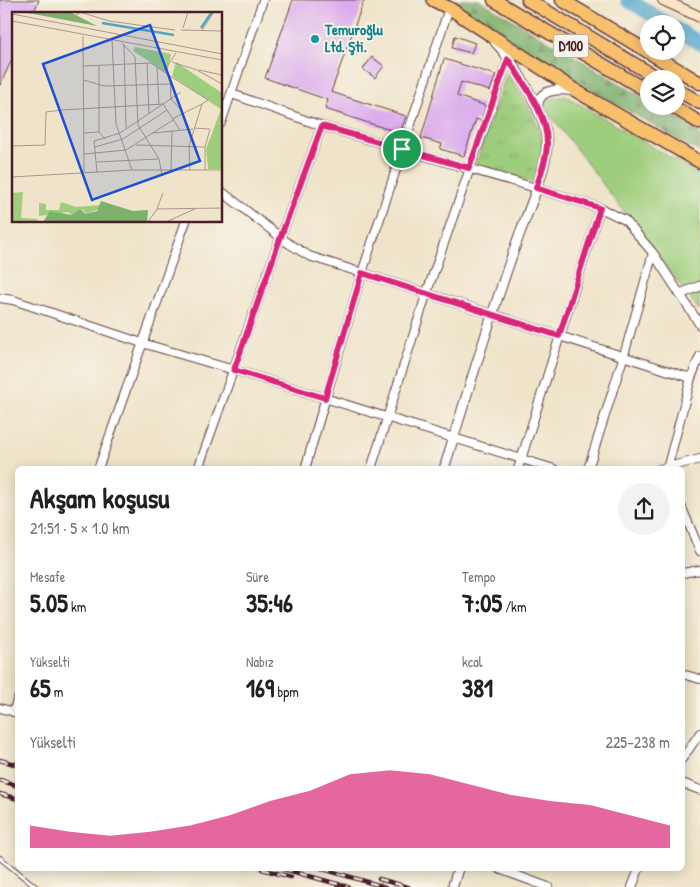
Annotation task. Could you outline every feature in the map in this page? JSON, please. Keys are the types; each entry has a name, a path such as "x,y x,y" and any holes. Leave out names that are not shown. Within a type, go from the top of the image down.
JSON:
{"highway":[{"path":"433,0 484,30 578,92 700,162"},
{"name":"D100","path":"494,0 640,87"},
{"name":"D100","path":"528,0 644,70"},
{"path":"562,0 700,83"},
{"path":"685,94 700,103"},
{"path":"685,114 700,123"}],"main road":[{"path":"663,0 700,17"},
{"path":"677,0 700,10"}],"street":[{"path":"222,120 264,0"},
{"path":"306,466 362,273 449,8"},
{"path":"445,466 493,314 546,159 547,141 534,102 508,59 484,30"},
{"path":"372,466 427,292 508,59"},
{"path":"538,111 539,100 548,91 558,88 578,92"},
{"path":"232,94 322,126 600,208 625,220 653,253 700,324"},
{"path":"199,466 322,126"},
{"path":"222,191 295,248 309,256 427,292 691,378"},
{"path":"519,466 600,208"},
{"path":"99,466 186,222"},
{"path":"589,466 624,355 653,253"},
{"path":"680,294 700,286"},
{"path":"0,298 13,300 142,343 544,466"},
{"path":"665,466 691,378 700,356"},
{"path":"672,466 700,459"},
{"path":"685,515 700,551"},
{"path":"685,572 700,570"},
{"path":"685,675 700,679"},
{"path":"0,708 15,712"},
{"path":"685,755 700,733"},
{"path":"685,784 700,790"},
{"path":"453,885 457,871"},
{"path":"632,887 638,871"},
{"path":"520,872 548,887"}],"lane":[{"path":"0,858 15,870"},
{"path":"16,871 36,887"}],"green space":[{"path":"436,0 479,0 640,96 640,115 673,115 700,131 700,152"},
{"path":"507,73 523,98 541,134 541,153 533,182 476,164"},
{"path":"566,96 700,175 699,310 548,112 546,104 549,99"}],"building":[{"path":"0,0 39,0 34,12 12,12 12,59 0,85"},
{"name":"Temuroğlu Ltd. Şti.","path":"293,0 364,0 331,92 406,116 400,133 325,109 328,100 265,78"},
{"path":"455,36 475,43 471,53 452,48"},
{"path":"372,57 384,66 375,78 363,69"},
{"path":"444,59 496,75 490,91 461,82 457,96 486,106 481,121 476,119 464,156 440,149 442,144 421,138"}],"waterway":[{"path":"628,0 653,15"},
{"path":"685,34 700,43"}],"railway":[{"path":"0,760 15,764"},
{"path":"0,780 15,785"},
{"path":"0,794 15,798"},
{"path":"269,871 291,877"},
{"path":"291,871 348,887"},
{"path":"330,871 385,887"},
{"path":"379,879 408,887"}],"place":[{"name":"Temuroğlu Ltd. Şti.","path":"315,39"}],"route":[{"path":"508,59 538,111 546,133 546,159 536,188 600,208 559,336 427,292 362,273 325,398 234,370 322,126 402,149 469,168 508,59"}]}
